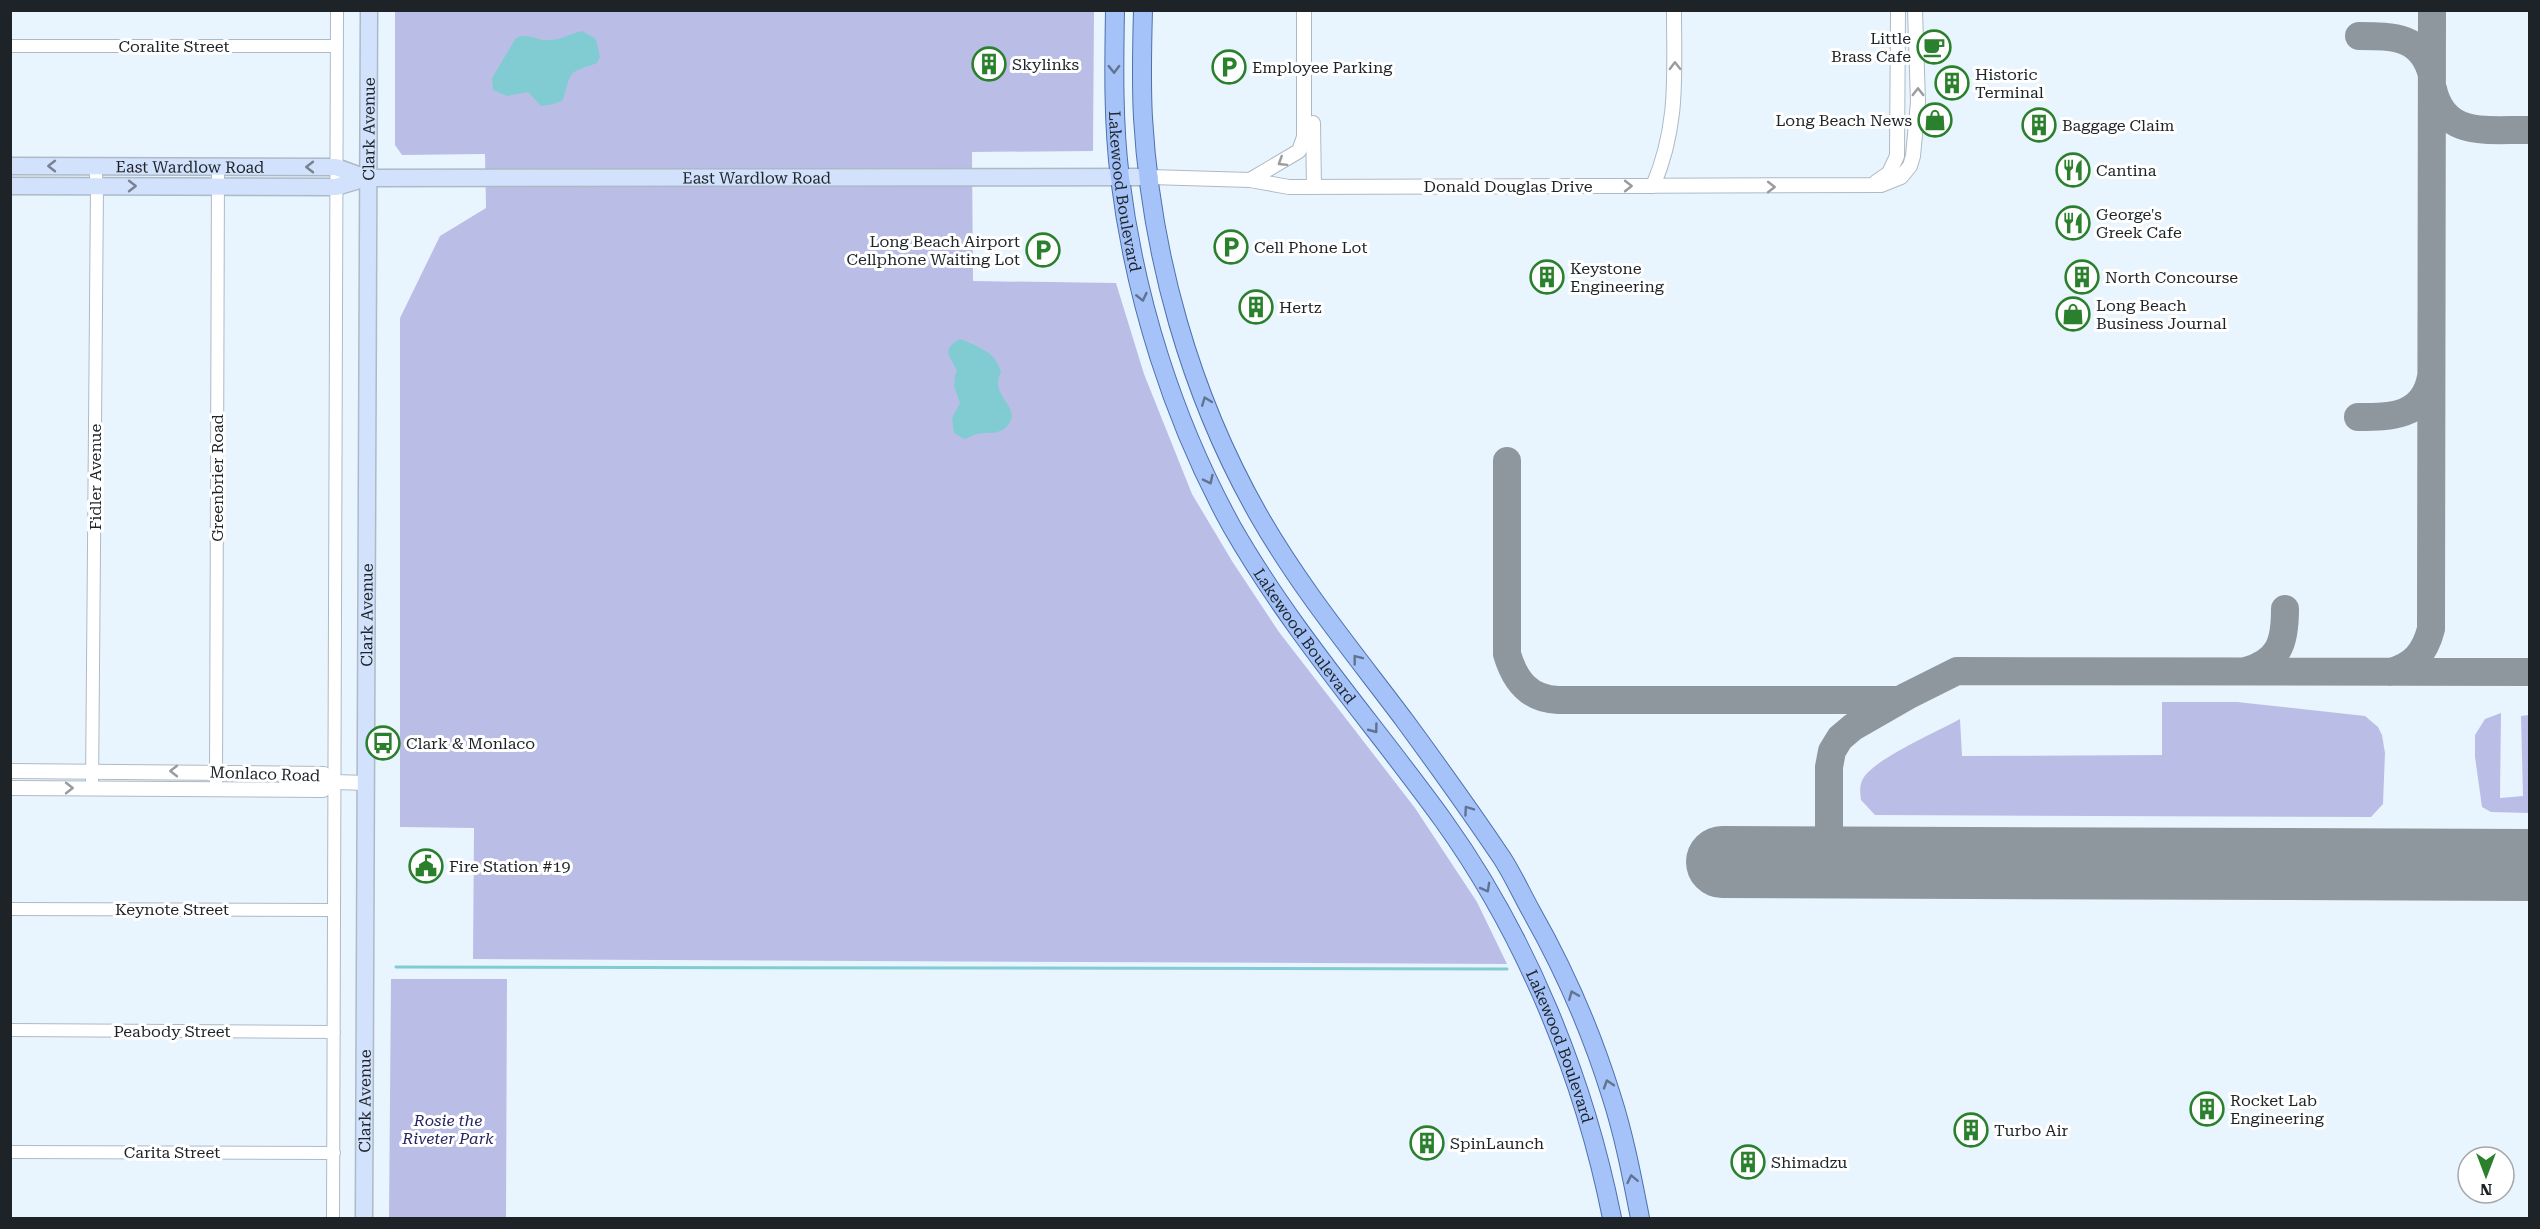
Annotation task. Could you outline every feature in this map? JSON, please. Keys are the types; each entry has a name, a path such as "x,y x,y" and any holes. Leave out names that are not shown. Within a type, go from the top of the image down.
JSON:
{"main road":[{"name":"Clark Avenue","path":"364,1218 366,178 369,10"},
{"name":"Lakewood Boulevard","path":"1114,10 1115,120 1119,177 1143,302 1162,367 1195,452 1232,525 1266,583 1444,822 1479,875 1534,979 1568,1061 1596,1146 1612,1218"},
{"name":"Lakewood Boulevard","path":"1143,10 1143,119 1157,230 1171,295 1189,358 1221,441 1257,512 1290,567 1324,616 1406,722 1504,861 1562,968 1596,1049 1612,1096 1624,1140 1640,1218"},
{"name":"East Wardlow Road","path":"10,166 336,167 366,178"},
{"name":"East Wardlow Road","path":"10,186 336,187 366,178 1149,177"},
{"path":"1534,979 1562,968"}],"street":[{"name":"Clark Avenue","path":"333,1218 337,10"},
{"path":"1250,180 1299,151 1304,137 1304,10"},
{"path":"1653,186 1664,161 1674,109 1674,10"},
{"path":"1868,187 1889,172 1897,156 1899,10"},
{"name":"Donald Douglas Drive","path":"1149,177 1250,180 1289,187 1868,187 1891,183 1901,177 1910,166 1913,156 1918,102 1915,10"},
{"name":"Coralite Street","path":"10,46 337,46"},
{"path":"1305,95 1313,118 1314,187"},
{"name":"Fidler Avenue","path":"92,788 97,186 95,166"},
{"name":"Greenbrier Road","path":"216,788 218,167"},
{"name":"Monlaco Road","path":"10,771 216,771 324,774 334,782 323,790 10,788"},
{"path":"334,782 366,783"},
{"name":"Keynote Street","path":"10,909 334,910"},
{"name":"Peabody Street","path":"10,1030 334,1032"},
{"name":"Carita Street","path":"10,1152 334,1153"}],"green space":[{"path":"395,11 1094,11 1093,151 972,152 973,281 1116,283 1144,374 1192,494 1232,561 1279,632 1415,808 1477,902 1507,964 473,959 474,828 400,827 400,318 440,236 486,208 485,154 402,155 395,145"},
{"path":"2162,702 2237,702 2365,716 2378,727 2382,735 2385,753 2383,804 2371,817 1875,815 1861,800 1861,782 1871,769 1894,753 1960,719 1962,756 2162,755"},
{"path":"2501,713 2500,798 2523,796 2521,716 2529,715 2529,813 2491,812 2482,807 2475,757 2475,735 2485,719"},
{"name":"Rosie the Riveter Park","path":"391,979 507,979 506,1218 389,1218"}],"shaded area":[{"path":"582,31 596,39 600,57 597,63 572,74 563,100 541,106 528,92 507,96 493,90 492,78 516,38 529,36 553,40"},
{"path":"960,339 991,355 999,366 1001,373 998,381 999,389 1012,415 1011,421 1002,430 977,434 964,439 954,433 952,418 960,403 954,386 957,372 948,351 953,343"}],"waterway":[{"path":"396,967 1507,969"}],"taxiway":[{"path":"2390,672 2406,666 2417,657 2431,629 2432,10"},
{"path":"2359,36 2395,38 2405,41 2421,52 2432,75"},
{"path":"2433,89 2439,105 2447,116 2458,124 2484,130 2530,130"},
{"path":"2358,417 2394,415 2414,407 2427,390 2431,377"},
{"path":"1507,461 1507,654 1519,680 1531,692 1548,699 1558,700 1897,700"},
{"path":"2246,671 2266,662 2278,649 2284,631 2285,609"},
{"path":"1829,863 1829,767 1832,751 1840,738 1853,727 1907,696 1957,671 2530,672"}],"runway":[{"path":"1722,862 2530,865"}],"place":[{"name":"Little Brass Cafe","path":"1934,47"},
{"name":"Skylinks","path":"989,64"},
{"name":"Employee Parking","path":"1229,67"},
{"name":"Historic Terminal","path":"1952,83"},
{"name":"Long Beach News","path":"1935,120"},
{"name":"Baggage Claim","path":"2039,125"},
{"name":"Cantina","path":"2073,170"},
{"name":"George's Greek Cafe","path":"2073,223"},
{"name":"Cell Phone Lot","path":"1231,247"},
{"name":"Long Beach Airport Cellphone Waiting Lot","path":"1043,250"},
{"name":"Keystone Engineering","path":"1547,277"},
{"name":"North Concourse","path":"2082,277"},
{"name":"Hertz","path":"1256,307"},
{"name":"Long Beach Business Journal","path":"2073,314"},
{"name":"Clark & Monlaco","path":"383,743"},
{"name":"Fire Station #19","path":"426,866"},
{"name":"Rocket Lab Engineering","path":"2207,1109"},
{"name":"Turbo Air","path":"1971,1130"},
{"name":"SpinLaunch","path":"1427,1143"},
{"name":"Shimadzu","path":"1748,1162"}]}
